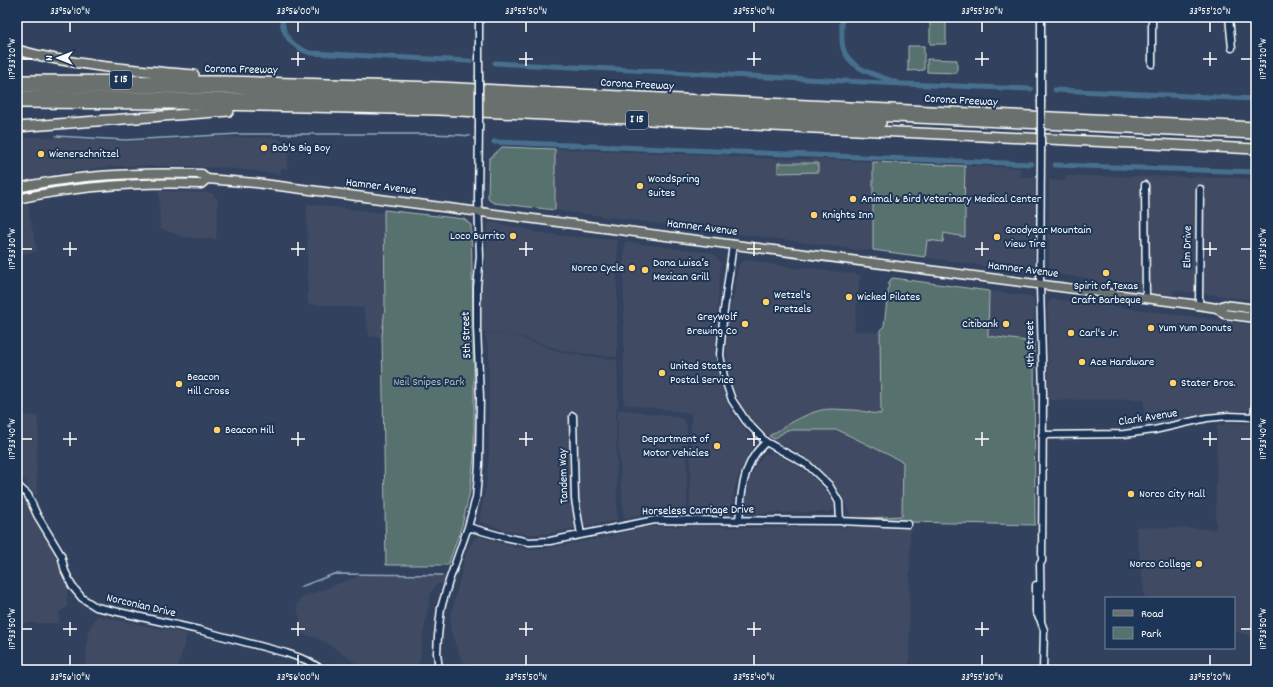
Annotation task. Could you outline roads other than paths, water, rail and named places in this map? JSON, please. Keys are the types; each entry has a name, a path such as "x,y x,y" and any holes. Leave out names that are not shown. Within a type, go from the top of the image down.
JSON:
{"highway":[{"path":"17,50 34,55 101,66 194,75 225,81"},
{"name":"Corona Freeway","path":"17,80 225,81 439,88 1256,127"},
{"path":"17,87 236,88 460,97 765,115 1256,140"},
{"path":"17,96 314,99 1256,134"},
{"name":"I 15","path":"17,102 438,110 1256,149"},
{"path":"765,115 813,106"},
{"path":"17,127 212,112 314,107"},
{"name":"I 15","path":"765,115 812,127"}],"main road":[{"name":"Hamner Avenue","path":"17,188 102,175 162,173 202,174 207,179 256,183 1218,308 1225,305 1256,309"},
{"name":"Hamner Avenue","path":"17,200 36,195 103,187 162,183 201,184 207,179"},
{"path":"36,195 39,190 56,186 58,181"},
{"name":"Hamner Avenue","path":"1218,308 1224,314 1256,318"}],"street":[{"name":"5th Street","path":"438,670 437,653 441,608 476,498 479,466 480,398 477,287 480,256 479,17"},
{"name":"4th Street","path":"1041,17 1040,285 1043,394 1041,563"},
{"path":"1152,17 1152,64"},
{"path":"1229,17 1232,48"},
{"path":"1145,185 1146,298"},
{"name":"Elm Drive","path":"1198,305 1200,189"},
{"path":"733,244 724,310 720,355 724,377 732,400 746,421 766,442 808,465 828,485 839,502 840,521"},
{"path":"1255,416 1256,400"},
{"name":"Tandem Way","path":"573,416 574,499 581,535"},
{"name":"Clark Avenue","path":"1042,435 1124,434 1154,430 1207,418 1255,416"},
{"path":"739,520 746,472 755,454 766,442"},
{"name":"Norconian Drive","path":"17,485 28,495 37,516 60,555 72,586 82,598 96,607 199,630 286,653 306,660 323,670"},
{"name":"Horseless Carriage Drive","path":"468,527 529,542 550,541 655,520 840,521 908,524"},
{"path":"1041,563 1036,578 1036,612 1044,630"},
{"path":"1041,563 1044,581 1044,670"}],"waterway":[{"path":"282,17 286,36 298,48 310,53 470,61"},
{"path":"842,17 843,48 852,62 866,71 898,83"},
{"path":"495,63 1031,89"},
{"path":"1055,90 1256,99"},
{"path":"56,136 125,140 240,134 429,134 470,136"},
{"path":"494,142 1032,164"},
{"path":"1055,165 1256,172"},
{"path":"300,587 334,574 442,575"}],"place":[{"name":"Bob's Big Boy","path":"264,148"},
{"name":"Wienerschnitzel","path":"41,154"},
{"name":"WoodSpring Suites","path":"640,186"},
{"name":"Animal & Bird Veterinary Medical Center","path":"853,199"},
{"name":"Knights Inn","path":"814,215"},
{"name":"Loco Burrito","path":"513,236"},
{"name":"Goodyear Mountain View Tire","path":"997,237"},
{"name":"Norco Cycle","path":"632,268"},
{"name":"Dona Luisa’s Mexican Grill","path":"645,270"},
{"name":"Spirit of Texas Craft Barbeque","path":"1106,273"},
{"name":"Wicked Pilates","path":"849,297"},
{"name":"Wetzel's Pretzels","path":"766,302"},
{"name":"GreyWolf Brewing Co","path":"745,324"},
{"name":"Citibank","path":"1006,324"},
{"name":"Yum Yum Donuts","path":"1151,328"},
{"name":"Carl's Jr.","path":"1071,333"},
{"name":"Ace Hardware","path":"1082,362"},
{"name":"United States Postal Service","path":"662,373"},
{"name":"Stater Bros.","path":"1173,383"},
{"name":"Beacon Hill Cross","path":"179,384"},
{"name":"Beacon Hill","path":"217,430"},
{"name":"Department of Motor Vehicles","path":"717,446"},
{"name":"Norco City Hall","path":"1131,494"},
{"name":"Norco College","path":"1199,564"}],"park label":[{"name":"Neil Snipes Park","path":"429,382"}]}
